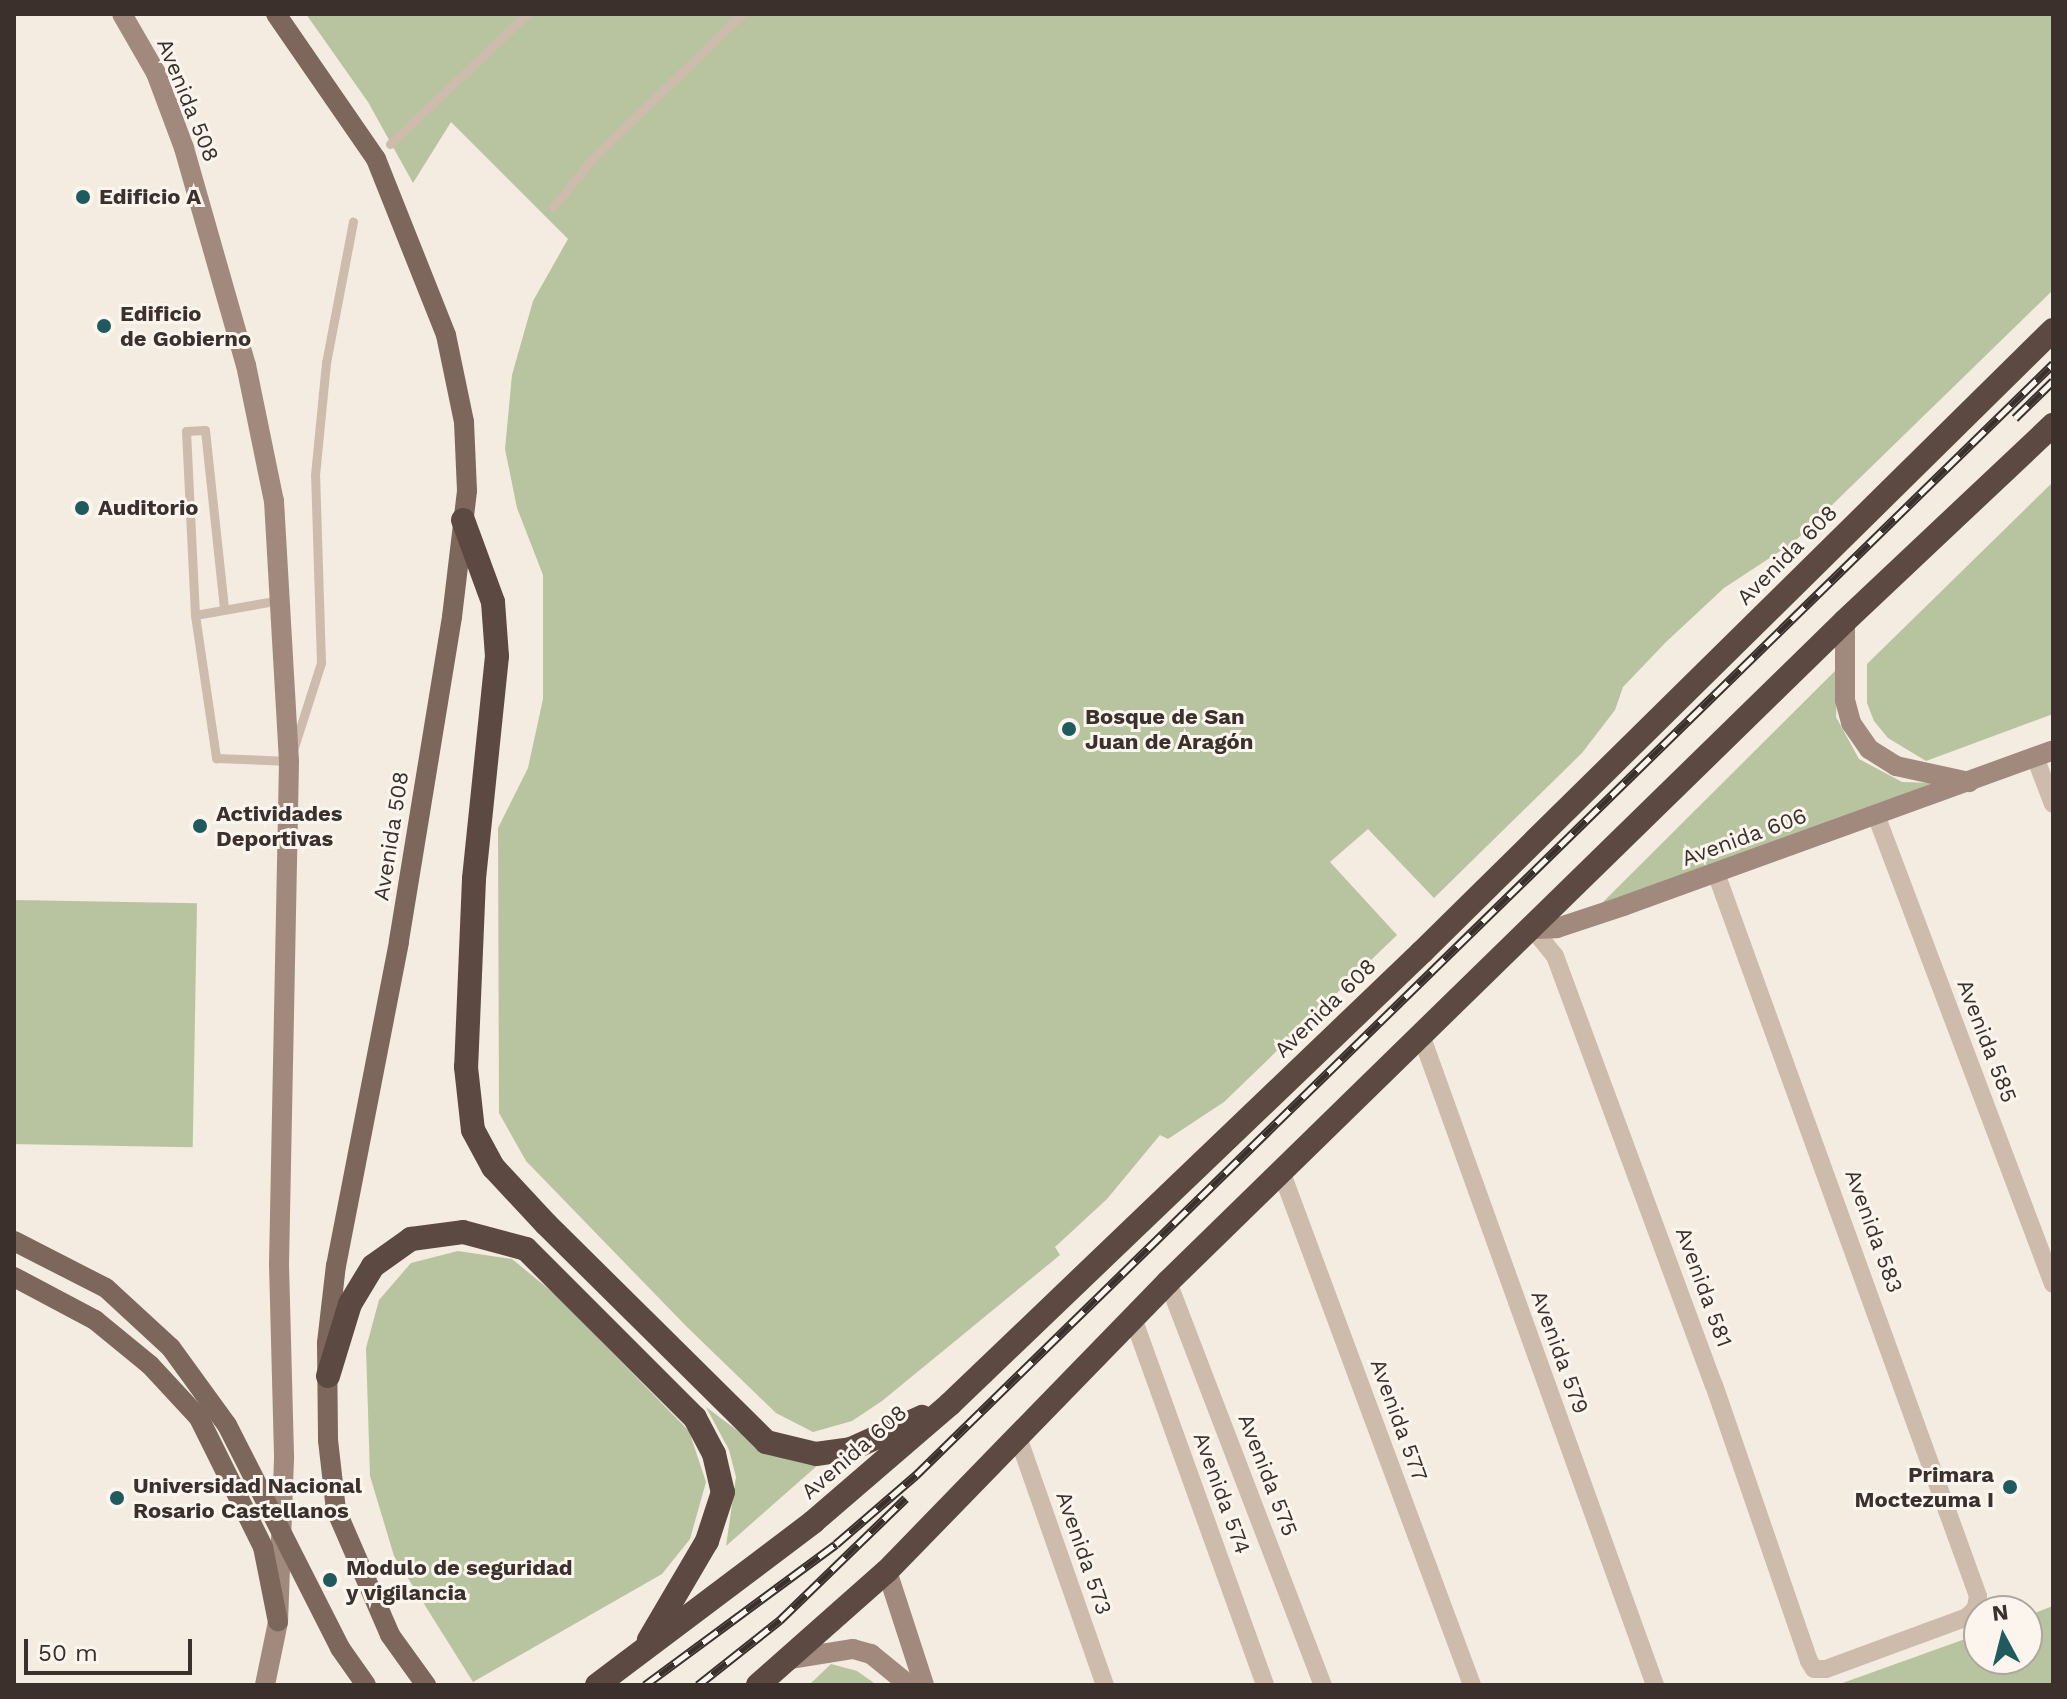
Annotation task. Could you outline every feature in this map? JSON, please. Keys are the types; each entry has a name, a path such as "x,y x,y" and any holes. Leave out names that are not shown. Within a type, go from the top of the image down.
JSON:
{"highway":[{"name":"Avenida 608","path":"597,1685 813,1522 950,1404 1422,952 2053,330"},
{"path":"758,1685 887,1571 1168,1282 1533,929 1845,621 2053,425"},
{"path":"463,520 493,602 497,656 474,879 466,1067 467,1100 479,1142 493,1167 546,1224 766,1442 816,1454 851,1449 950,1404"},
{"path":"328,1376 350,1304 373,1266 411,1239 463,1232 526,1249 695,1418 714,1454 723,1492 707,1541 642,1652"}],"main road":[{"name":"Avenida 508","path":"276,14 384,151 446,335 464,422 463,520 452,617 399,942 336,1265 328,1376 328,1440 336,1510 390,1635 426,1685"},
{"path":"14,1241 106,1288 171,1348 227,1425 340,1648 366,1685"},
{"path":"14,1277 95,1320 150,1365 199,1418 263,1547 278,1622"}],"street":[{"name":"Avenida 508","path":"122,14 156,73 184,148 243,351 274,501 289,762 278,1622 265,1685"},
{"path":"1845,621 1845,700 1851,723 1869,749 1896,766 1969,782"},
{"path":"2044,754 2053,804"},
{"name":"Avenida 606","path":"1533,929 1557,928 2044,754"},
{"name":"Avenida 585","path":"1876,815 2053,1284"},
{"name":"Avenida 583","path":"1716,873 1877,1308 1978,1596 1976,1608 1967,1617 1814,1669"},
{"name":"Avenida 581","path":"1533,929 1555,956 1814,1669"},
{"name":"Avenida 579","path":"1421,1035 1655,1685"},
{"name":"Avenida 577","path":"1281,1171 1472,1685"},
{"name":"Avenida 575","path":"1168,1282 1323,1685"},
{"name":"Avenida 574","path":"1133,1318 1265,1685"},
{"name":"Avenida 573","path":"1018,1437 1105,1685"},
{"path":"887,1571 924,1685"},
{"path":"790,1659 853,1649 871,1654 909,1685"}],"lane":[{"path":"384,151 527,14"},
{"path":"553,207 593,158 742,14"},
{"path":"224,608 205,430 186,431 195,615 216,758 289,762 321,663 315,475 326,363 353,222"},
{"path":"195,615 280,600"}],"green space":[{"name":"Bosque de San Juan de Aragón","path":"306,14 2053,14 2053,290 1794,542 1724,588 1666,642 1623,687 1615,710 1582,753 1434,898 1368,829 1330,862 1397,935 1224,1102 1168,1139 1160,1135 1107,1199 1055,1247 1060,1255 882,1401 852,1421 813,1432 776,1413 686,1326 526,1161 499,1113 498,828 528,768 543,699 543,575 517,508 505,449 512,375 533,301 568,239 451,122 413,183 368,102"},
{"path":"2053,482 2053,714 1926,761 1888,738 1874,721 1867,703 1867,664"},
{"path":"1838,668 1836,717 1859,759 1902,782 1935,783 1601,904"},
{"path":"14,900 197,903 193,1147 14,1144"},
{"path":"458,1251 512,1259 556,1295 689,1431 706,1482 690,1539 662,1574 473,1682 394,1556 370,1476 366,1348 379,1300 411,1263"},
{"path":"706,1407 770,1455 818,1465 726,1546 736,1477 729,1450"},
{"path":"2053,1606 2053,1685 1837,1685 1963,1640 1963,1675 2043,1675 2043,1610"},
{"path":"831,1664 857,1671 877,1685 809,1685"}],"railway":[{"path":"645,1685 836,1544 916,1475 2053,364"},
{"path":"2015,418 2053,381"},
{"path":"698,1685 780,1620 906,1498"}],"place":[{"name":"Edificio A","path":"83,197"},
{"name":"Edificio de Gobierno","path":"104,326"},
{"name":"Auditorio","path":"82,508"},
{"name":"Bosque de San Juan de Aragón","path":"1069,729"},
{"name":"Actividades Deportivas","path":"200,826"},
{"name":"Primara Moctezuma I","path":"2010,1487"},
{"name":"Universidad Nacional Rosario Castellanos","path":"117,1498"},
{"name":"Modulo de seguridad y vigilancia","path":"330,1580"}]}
